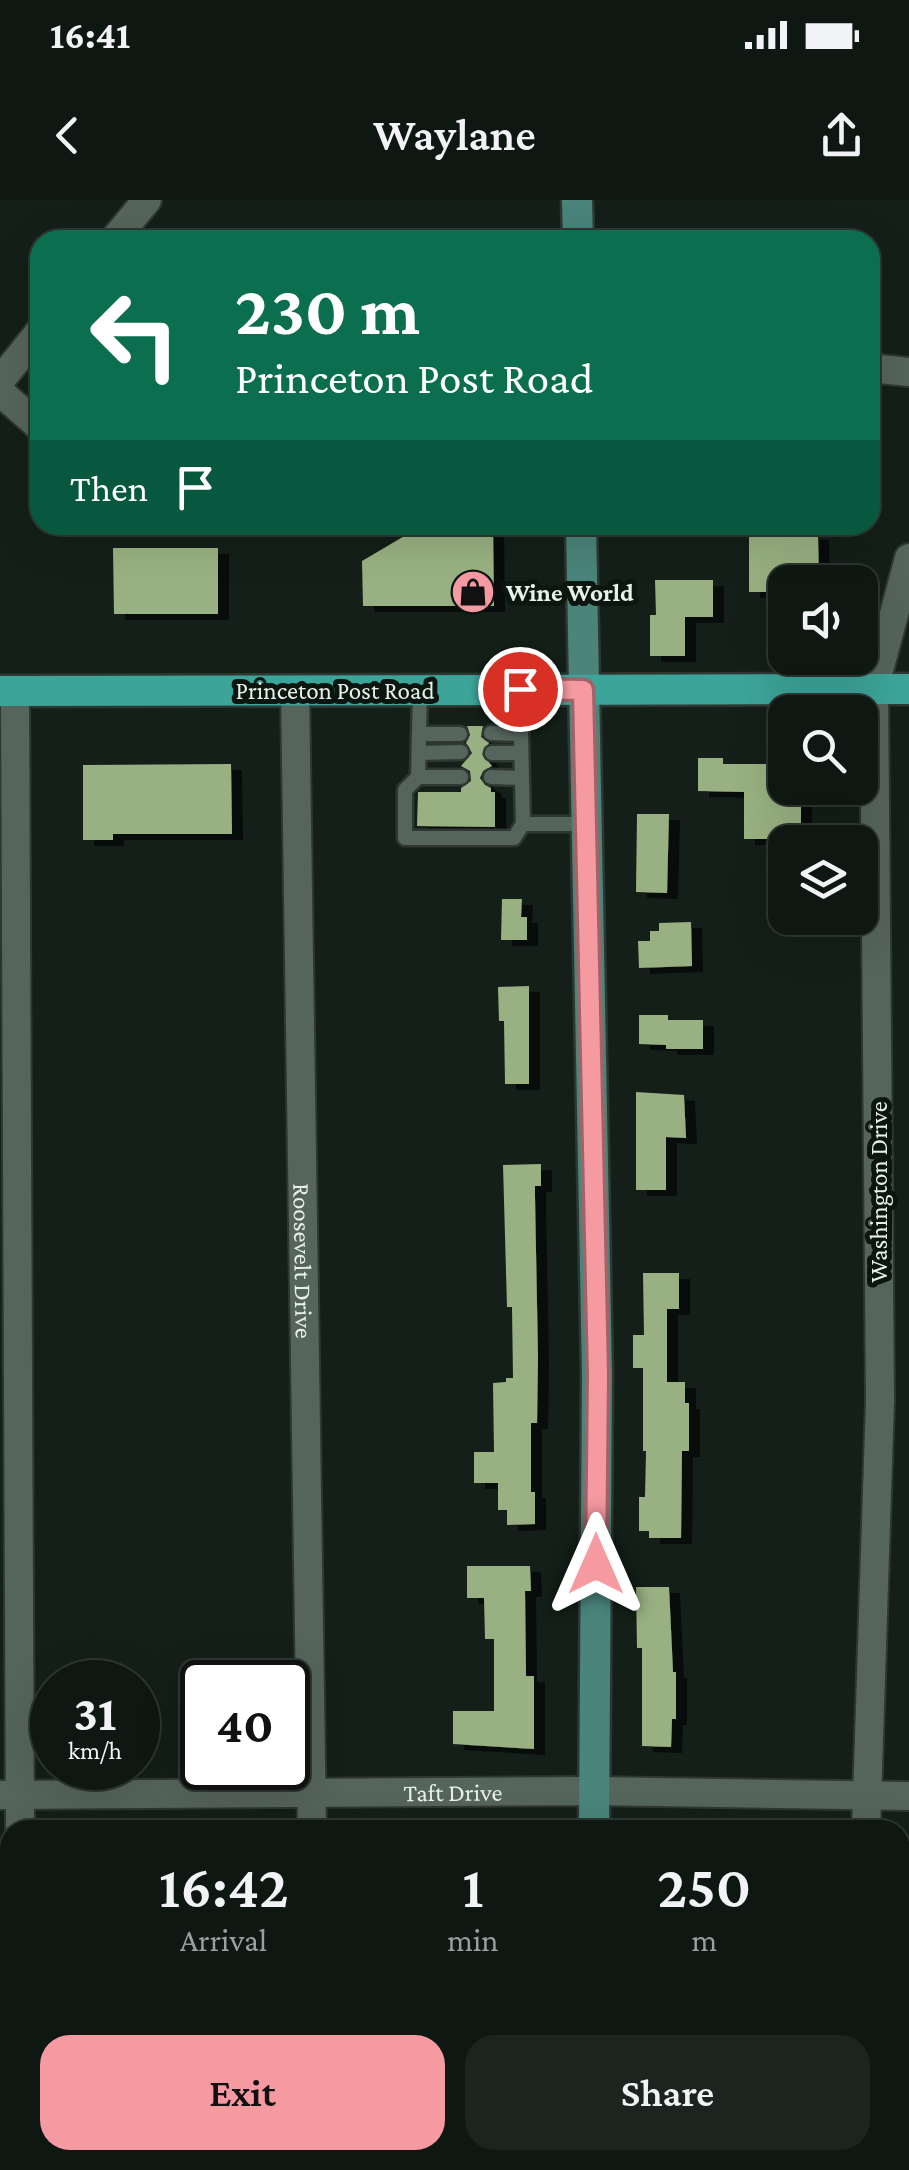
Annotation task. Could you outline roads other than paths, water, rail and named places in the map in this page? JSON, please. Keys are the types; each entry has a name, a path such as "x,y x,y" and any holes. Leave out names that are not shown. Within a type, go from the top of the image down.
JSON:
{"main road":[{"name":"Princeton Post Road","path":"8,691 909,690"}],"street":[{"path":"122,230 147,200"},
{"path":"578,200 578,230"},
{"path":"0,380 30,344"},
{"path":"880,369 909,372"},
{"path":"0,392 30,418"},
{"path":"581,535 598,1375 594,1820"},
{"name":"Washington Drive","path":"866,1820 880,1400 874,690 909,558"},
{"name":"Roosevelt Drive","path":"295,690 312,1820"},
{"path":"8,691 9,1795 17,1820"},
{"name":"Taft Drive","path":"9,1795 594,1791 909,1796"}],"lane":[{"path":"461,777 418,777 404,790 405,838 514,838 523,824 520,689"},
{"path":"418,777 420,690"},
{"path":"419,734 460,734"},
{"path":"491,734 520,734"},
{"path":"419,753 461,752"},
{"path":"492,753 520,753"},
{"path":"492,777 521,778"},
{"path":"523,824 586,824"}],"place":[{"name":"Wine World","path":"473,592"}]}
